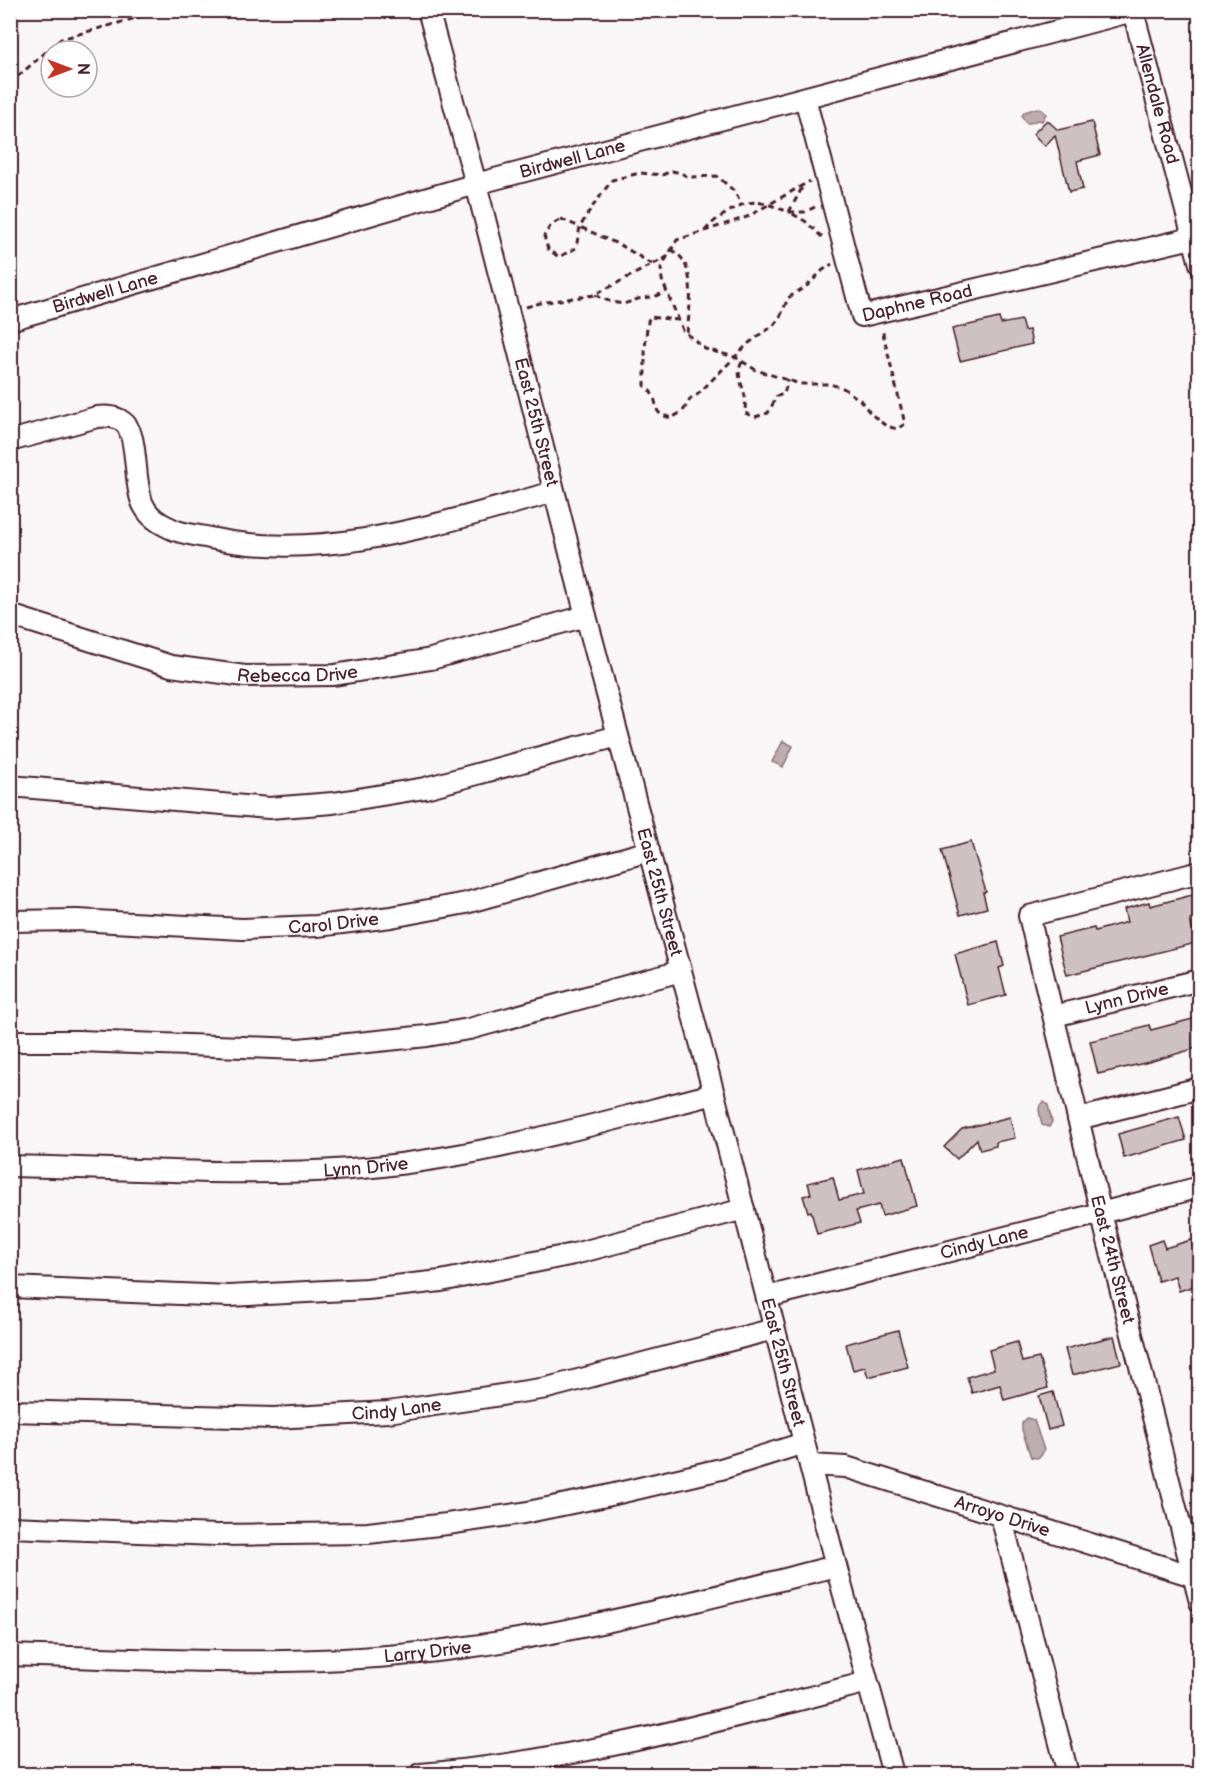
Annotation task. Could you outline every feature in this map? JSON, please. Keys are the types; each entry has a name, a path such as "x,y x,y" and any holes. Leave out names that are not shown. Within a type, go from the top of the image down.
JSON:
{"street":[{"name":"East 25th Street","path":"428,10 476,184 586,616 714,1094 836,1566 893,1774"},
{"name":"Birdwell Lane","path":"10,320 476,184 1135,11"},
{"name":"Allendale Road","path":"1135,11 1200,264"},
{"name":"Daphne Road","path":"805,98 818,177 844,250 862,316 1192,238"},
{"path":"10,441 97,417 109,416 118,419 126,423 131,432 139,489 144,507 150,515 171,530 248,544 326,543 373,538 420,529 554,492"},
{"name":"Rebecca Drive","path":"10,615 171,666 245,676 334,675 431,659 586,616"},
{"path":"10,786 269,808 301,806 425,788 618,736"},
{"name":"Carol Drive","path":"10,921 77,920 242,929 317,926 391,917 466,903 649,851"},
{"name":"East 24th Street","path":"1200,872 1029,916 1101,1213 1200,1602"},
{"path":"10,1041 79,1041 299,1049 427,1036 481,1026 681,971"},
{"name":"Lynn Drive","path":"1054,1016 1200,980"},
{"path":"1078,1119 1200,1088"},
{"name":"Lynn Drive","path":"10,1166 262,1173 352,1169 435,1159 511,1144 714,1094"},
{"name":"Cindy Lane","path":"767,1297 1200,1187"},
{"path":"10,1287 229,1296 367,1289 441,1281 574,1254 744,1209"},
{"name":"Cindy Lane","path":"10,1411 273,1418 388,1412 547,1388 774,1329"},
{"path":"10,1527 216,1535 368,1533 523,1513 606,1496 721,1469 804,1443"},
{"name":"Arroyo Drive","path":"810,1465 846,1467 1193,1576"},
{"path":"1001,1516 1068,1774"},
{"name":"Larry Drive","path":"10,1655 241,1662 418,1653 524,1640 623,1619 836,1566"},
{"path":"420,1774 467,1771 623,1743 867,1682"}],"path":[{"path":"10,83 61,39 165,10"},
{"path":"652,264 622,246 580,227 561,219 551,225 544,236 548,249 559,257 576,248 580,227 612,180 640,173 662,175 672,171 688,177 717,176 734,190 741,203"},
{"path":"818,177 747,217 677,240 661,268 662,280 683,330 705,349 735,357 756,370 800,384 830,384 843,388 860,400 871,414 886,426 897,429 905,424 877,313"},
{"path":"789,212 804,184"},
{"path":"789,212 805,212 814,209 820,200"},
{"path":"679,320 649,317 647,326 645,386 653,394 655,408 663,416 672,418 683,411 691,398 697,395 749,343 774,325 788,298 808,285 844,250 826,242 805,222 789,212 754,201 741,203 710,224 705,231"},
{"path":"671,249 683,260 689,274 691,285 687,333"},
{"path":"508,312 540,303 594,295 667,257"},
{"path":"594,295 611,302 624,304 667,291"},
{"path":"742,362 740,381 745,396 746,413 755,417 768,413 777,396 784,394 788,379"}],"shaded area":[{"path":"1037,108 1046,114 1042,121 1026,123 1022,116 1024,112"},
{"path":"783,741 793,746 783,767 772,762"},
{"path":"1044,1102 1048,1105 1052,1122 1049,1127 1042,1125 1039,1110 1040,1105"},
{"path":"1027,1418 1034,1420 1044,1450 1037,1458 1031,1457 1022,1430 1022,1423"}],"building":[{"path":"1047,120 1058,130 1092,122 1100,155 1077,161 1083,189 1069,192 1055,135 1045,146 1033,134"},
{"path":"999,318 1001,324 1021,320 1024,331 1029,330 1032,344 960,361 952,329"},
{"path":"971,842 986,892 983,893 987,908 960,915 942,850"},
{"path":"1200,893 1200,917 1190,920 1196,943 1067,975 1057,937 1094,928 1095,931 1127,922 1124,909 1149,902 1150,906"},
{"path":"998,942 1004,966 999,968 1006,995 968,1005 955,954"},
{"path":"1200,1017 1200,1047 1098,1074 1090,1041 1134,1031 1134,1029 1149,1025 1151,1030"},
{"path":"1010,1117 1015,1138 996,1142 996,1146 980,1150 977,1139 957,1159 944,1147 962,1129"},
{"path":"1179,1117 1186,1140 1124,1158 1118,1134"},
{"path":"904,1157 917,1206 882,1216 879,1205 856,1211 860,1223 817,1234 811,1211 808,1212 803,1196 811,1194 808,1183 833,1177 839,1200 864,1194 858,1170"},
{"path":"1162,1240 1165,1248 1191,1240 1200,1269 1200,1284 1179,1291 1175,1276 1158,1281 1148,1245"},
{"path":"898,1330 908,1367 868,1377 865,1367 853,1370 846,1344"},
{"path":"1114,1336 1121,1363 1072,1375 1065,1349"},
{"path":"1017,1342 1022,1362 1039,1358 1048,1388 1004,1400 1000,1385 972,1393 967,1377 994,1369 989,1350"},
{"path":"1053,1392 1062,1426 1048,1430 1039,1396"}]}
